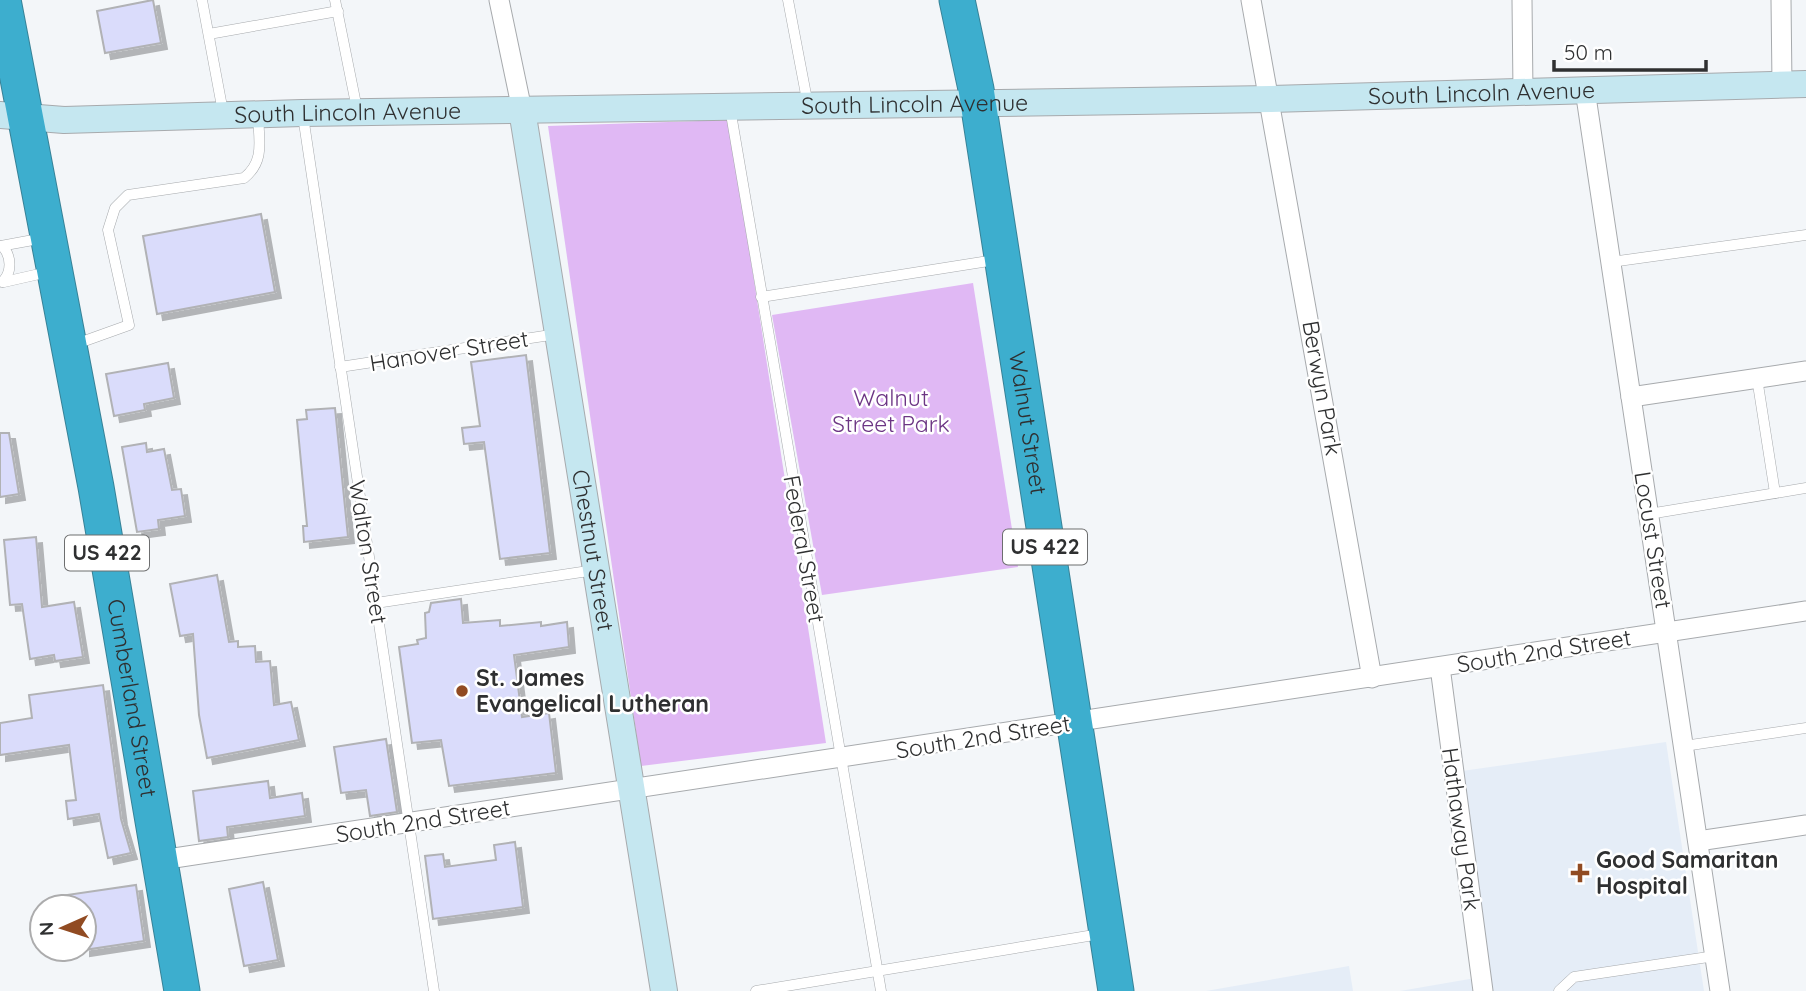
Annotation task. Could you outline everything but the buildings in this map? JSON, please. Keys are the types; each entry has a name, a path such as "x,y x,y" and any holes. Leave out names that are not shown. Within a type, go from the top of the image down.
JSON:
{"highway":[{"name":"US 422","path":"3,0 13,116"},
{"name":"US 422","path":"957,0 978,103"},
{"name":"Walnut Street","path":"978,103 1116,991"},
{"name":"Cumberland Street","path":"13,116 48,237 55,271 182,991"}],"main road":[{"name":"South Lincoln Avenue","path":"13,116 64,120 357,112 1271,99 1794,84"},
{"name":"Chestnut Street","path":"522,110 664,991"}],"street":[{"path":"499,0 522,110"},
{"name":"Berwyn Park","path":"1251,0 1271,99 1372,678"},
{"path":"1522,0 1523,92"},
{"path":"1780,0 1794,84"},
{"name":"Locust Street","path":"1585,90 1720,991"},
{"path":"1631,397 1806,371"},
{"name":"South 2nd Street","path":"161,860 1806,611"},
{"name":"Hathaway Park","path":"1440,667 1483,991"},
{"path":"1698,841 1806,825"}],"lane":[{"path":"202,0 223,116"},
{"path":"335,0 357,112"},
{"path":"788,0 808,106"},
{"path":"209,34 338,11"},
{"name":"Federal Street","path":"729,107 881,991"},
{"name":"Walton Street","path":"302,113 434,991"},
{"path":"69,346 128,325 108,230 115,208 128,195 244,178 255,169 260,157 258,115"},
{"path":"1611,262 1806,235"},
{"path":"2,282 9,273 10,262 1,246 48,237"},
{"path":"761,297 1001,260"},
{"path":"2,282 55,271"},
{"name":"Hanover Street","path":"340,367 557,334"},
{"path":"1757,378 1774,493"},
{"path":"1648,514 1806,488"},
{"path":"376,603 596,570"},
{"path":"1684,746 1806,728"},
{"path":"755,991 879,973 1108,933"},
{"path":"1559,991 1574,976 1715,956"}],"shaded area":[{"name":"Good Samaritan Hospital","path":"1666,742 1704,991 1400,991 1487,976 1462,771"},
{"path":"1349,966 1353,991 1206,991"}],"green space":[{"path":"729,120 826,743 641,766 548,126"},
{"name":"Walnut Street Park","path":"973,283 1018,567 822,595 772,315"}],"place":[{"name":"St. James Evangelical Lutheran","path":"462,691"},
{"name":"Good Samaritan Hospital","path":"1580,873"}]}
